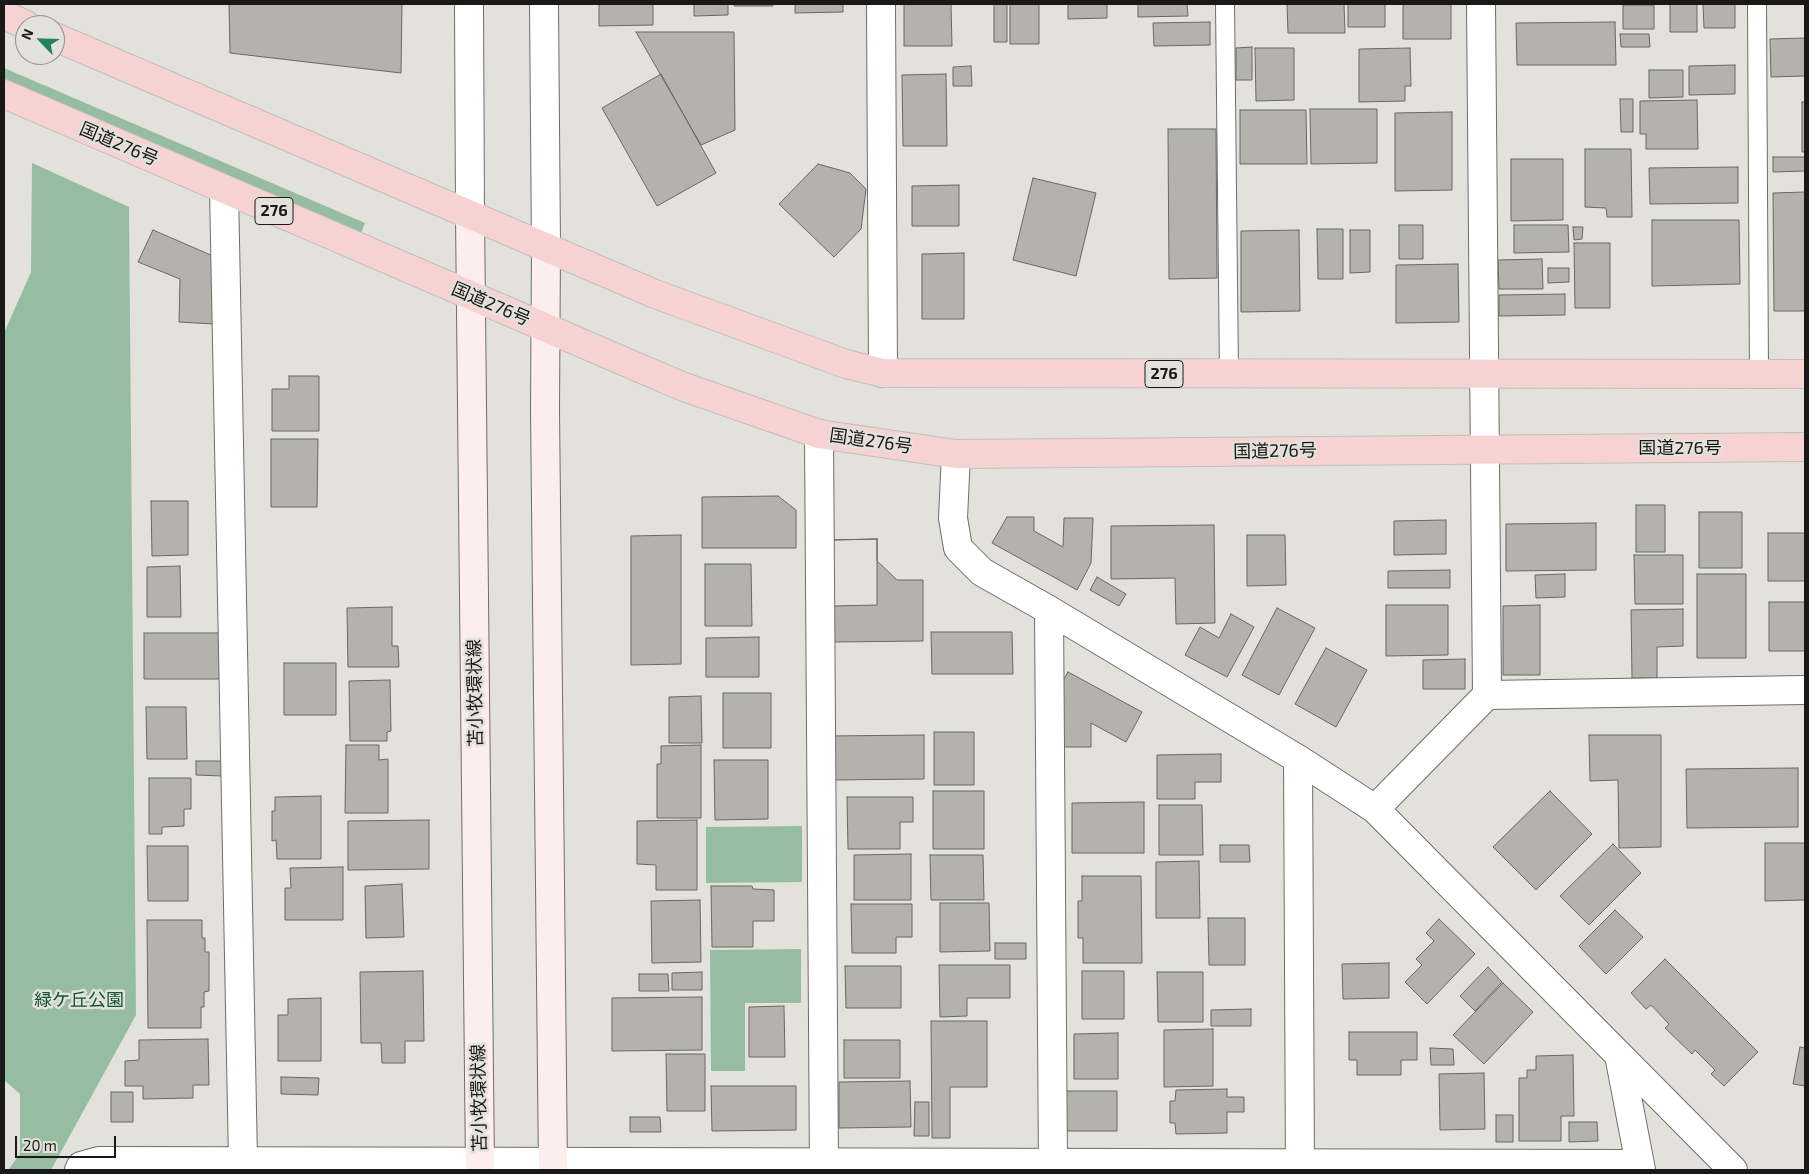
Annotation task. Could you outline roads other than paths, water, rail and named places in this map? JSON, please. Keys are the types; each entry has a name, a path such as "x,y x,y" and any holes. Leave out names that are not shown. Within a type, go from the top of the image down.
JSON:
{"highway":[{"name":"276","path":"65,41 655,294 846,364 883,374 1805,374"},
{"name":"国道276号","path":"4,94 684,387 819,434 956,454 1805,447"}],"main road":[{"name":"苫小牧環状線","path":"470,215 480,1166"},
{"path":"546,247 545,327 553,1166"}],"street":[{"path":"469,4 470,215"},
{"path":"544,4 546,247"},
{"path":"881,4 883,374"},
{"path":"1481,4 1487,695"},
{"path":"224,189 243,1161"},
{"path":"819,434 824,1166"},
{"path":"956,454 953,518 958,548 982,572 1298,759 1375,809 1733,1170"},
{"path":"1049,610 1052,1167"},
{"path":"1375,809 1487,695 1805,690"},
{"path":"1298,759 1300,1167"},
{"path":"79,1170 81,1166 99,1161 243,1161 480,1166 1640,1167 1619,1055"}],"lane":[{"path":"1225,4 1229,374"},
{"path":"1757,4 1759,374"}],"park label":[{"name":"緑ケ丘公園","path":"79,1000"}]}
